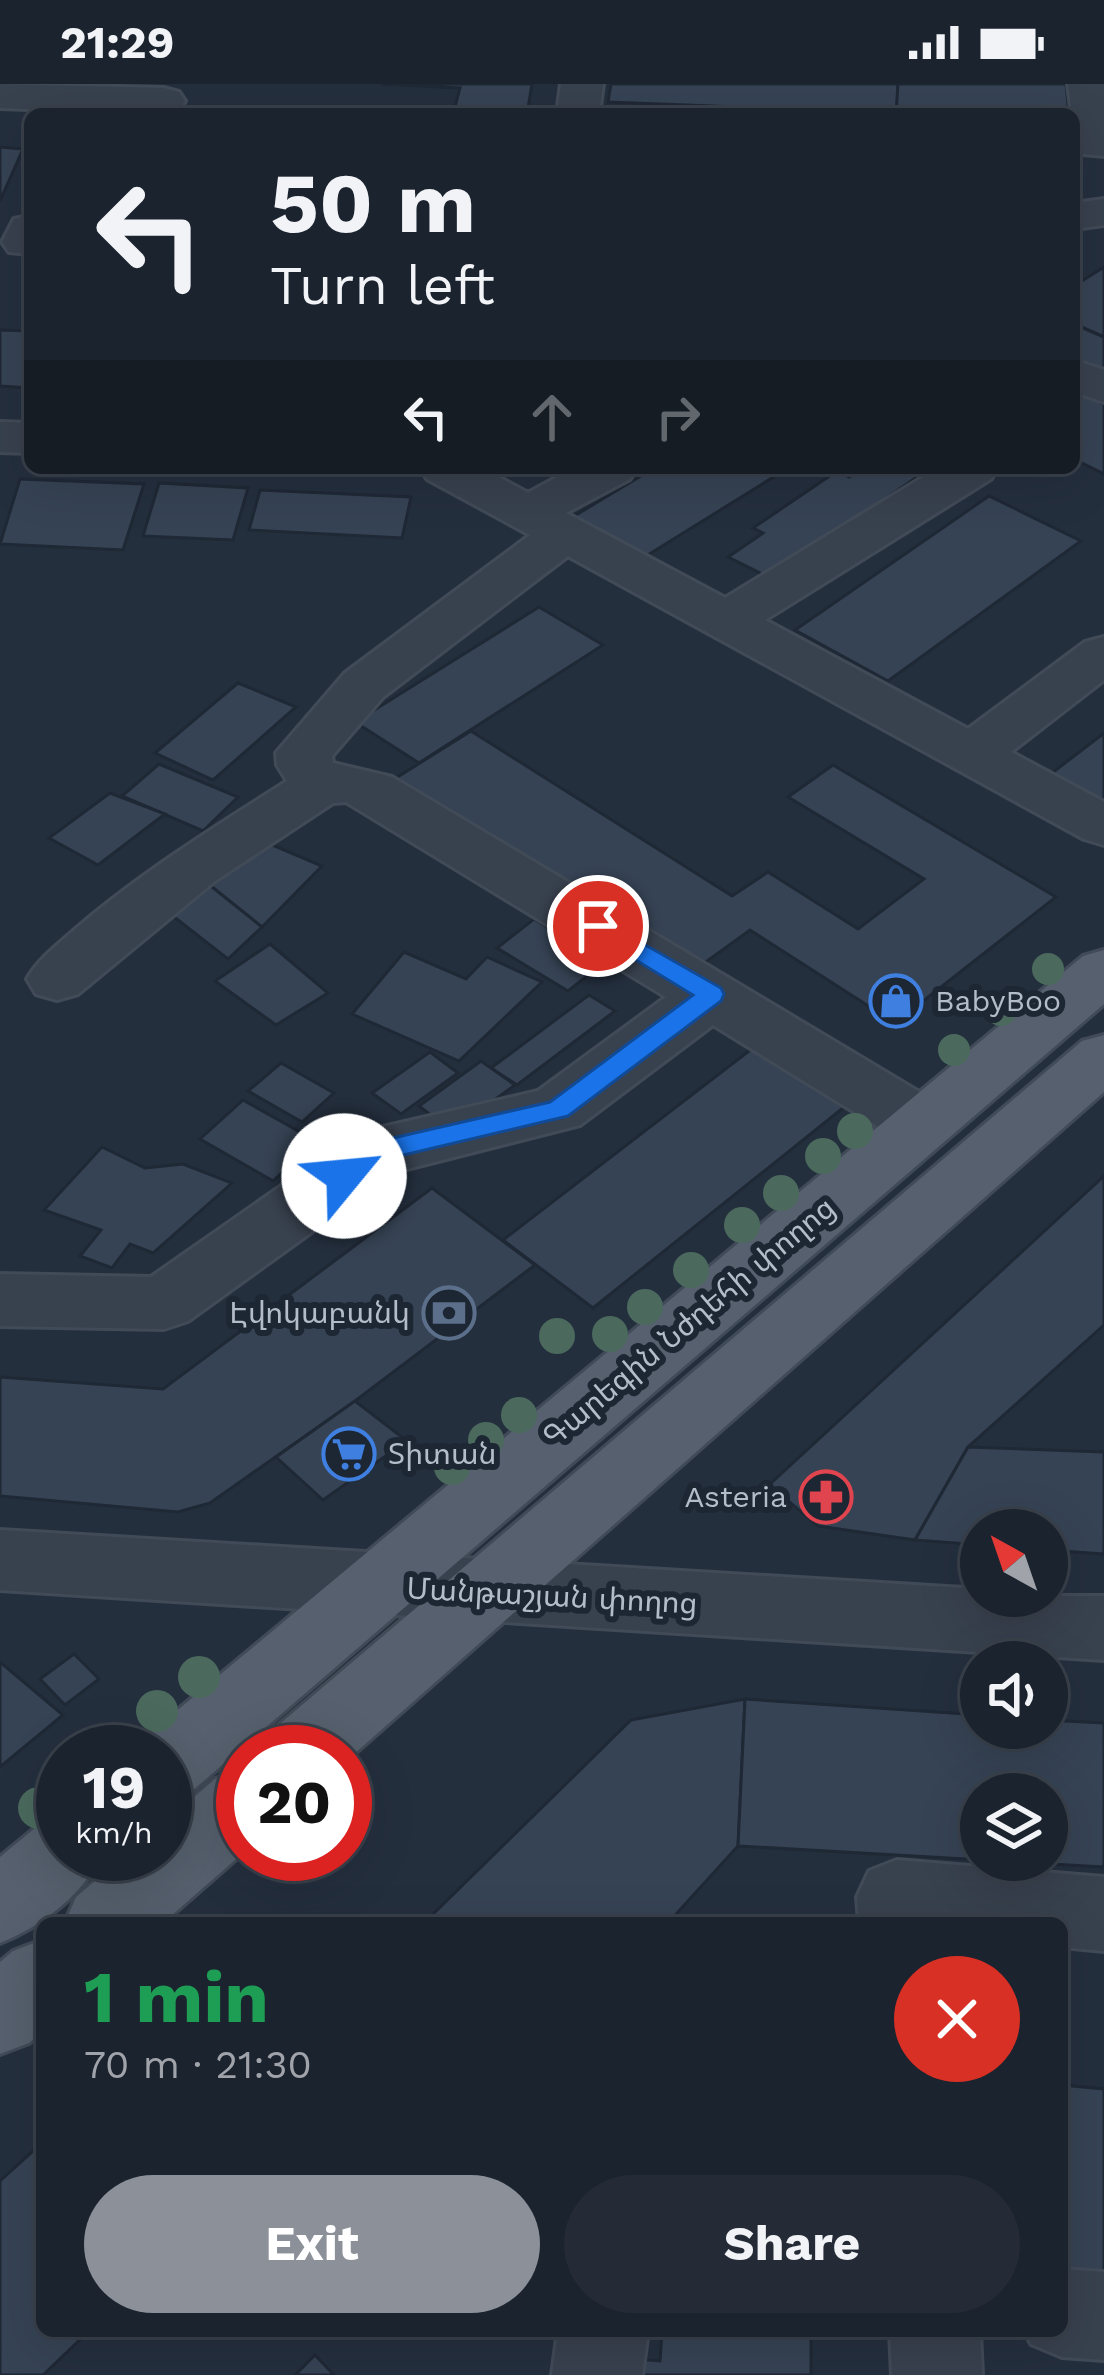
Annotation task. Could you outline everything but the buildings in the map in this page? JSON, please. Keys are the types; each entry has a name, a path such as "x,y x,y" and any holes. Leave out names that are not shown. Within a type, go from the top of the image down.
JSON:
{"main road":[{"name":"Գարեգին Նժդեհի փողոց","path":"192,1744 1104,971"},
{"path":"333,1725 1104,1057"},
{"path":"113,1917 216,1827"},
{"path":"0,1906 36,1876"},
{"path":"0,2014 36,1983"}],"street":[{"path":"1089,84 1092,146"},
{"path":"0,95 164,101"},
{"path":"456,474 1104,826"},
{"path":"320,786 305,765 304,753 364,685 605,474"},
{"path":"726,621 963,474"},
{"path":"971,754 1104,654"},
{"path":"58,979 128,916 194,867 320,786 346,784 372,790 923,1124"},
{"path":"0,1300 164,1303 380,1150 417,1146 558,1109 712,994"},
{"name":"Մանթաշյան փողոց","path":"0,1560 373,1588 491,1589 1104,1628"},
{"path":"898,1910 1104,1914"},
{"path":"1068,2313 1104,2316"},
{"path":"597,2375 602,2337"},
{"path":"934,2337 937,2375"}],"place":[{"name":"BabyBoo","path":"896,1001"},
{"name":"Էվոկաբանկ","path":"449,1313"},
{"name":"Տիտան","path":"349,1454"},
{"name":"Asteria","path":"826,1497"}],"route":[{"path":"344,1176 380,1150 417,1146 558,1109 712,994 598,926"}]}
